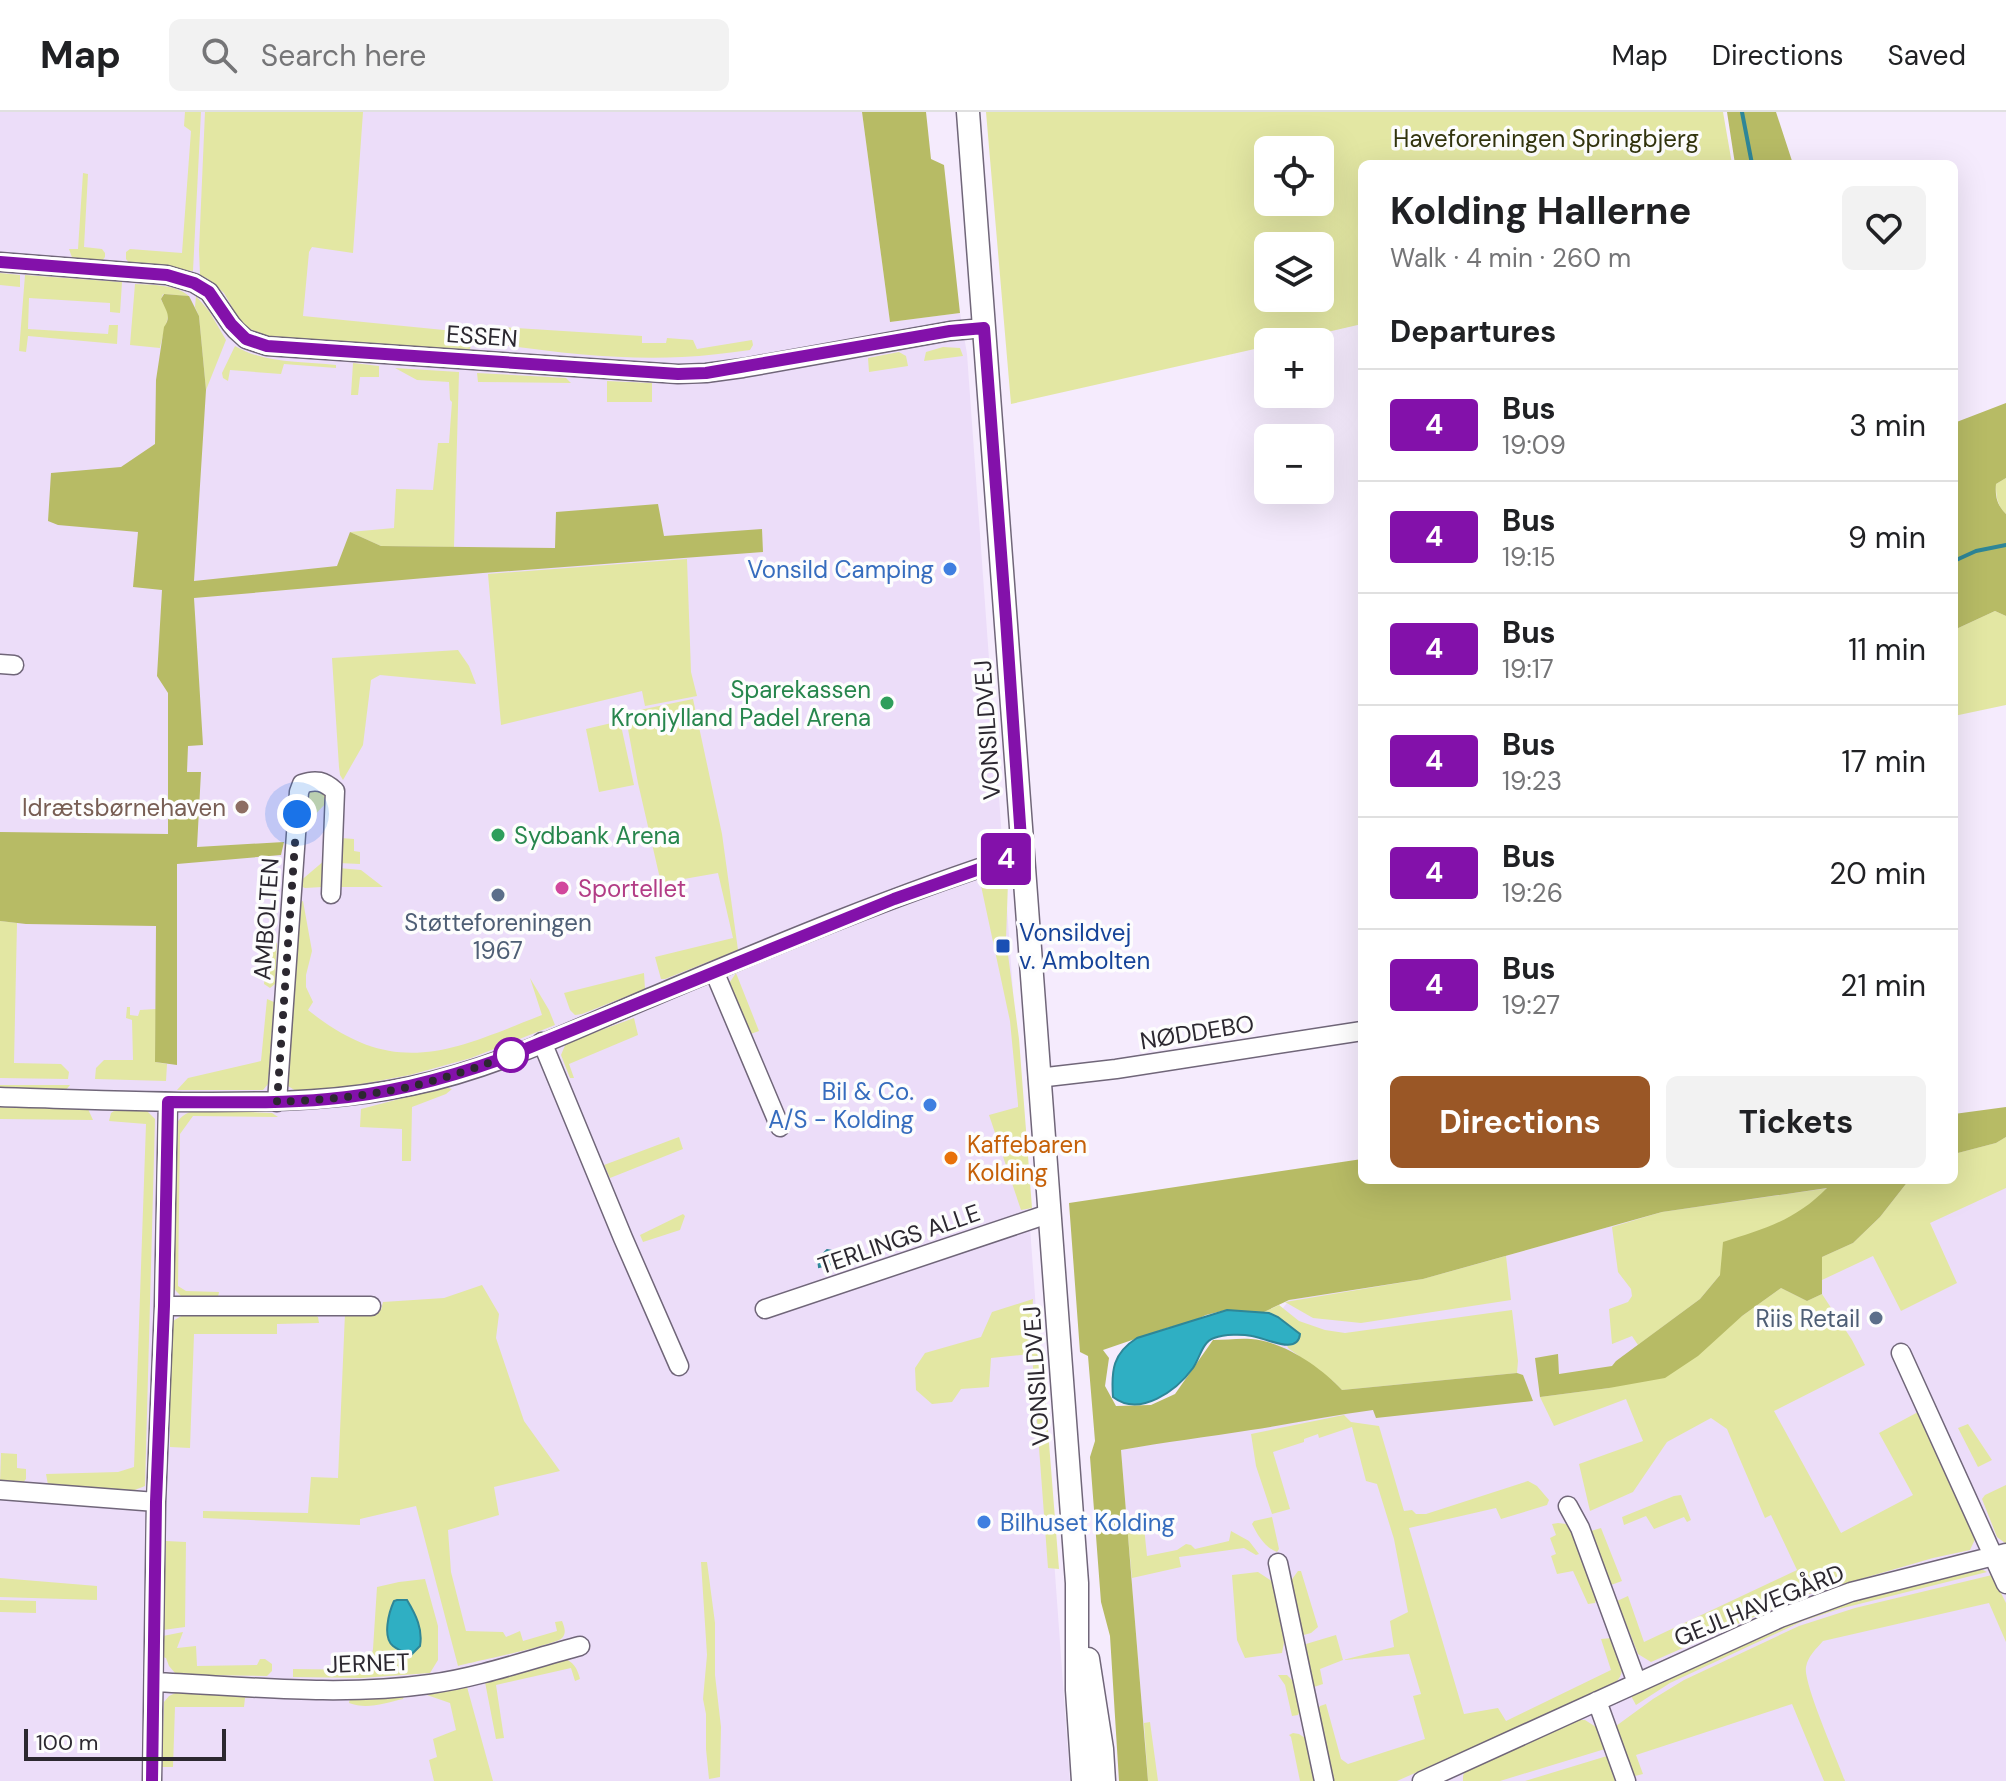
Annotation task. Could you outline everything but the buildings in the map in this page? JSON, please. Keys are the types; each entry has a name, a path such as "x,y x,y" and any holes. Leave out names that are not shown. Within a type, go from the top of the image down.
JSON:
{"main road":[{"name":"VONSILDVEJ","path":"968,112 1077,1583 1077,1690 1083,1781"},
{"name":"VONSILDVEJ","path":"1077,1583 1104,1781"},
{"path":"1077,1690 1086,1725 1091,1781"}],"street":[{"name":"ESSEN","path":"0,262 167,275 194,283 209,292 231,324 246,339 267,346 617,370 706,373 950,331 984,328"},
{"name":"AMBOLTEN","path":"277,1102 299,792 302,784 313,780 326,782 335,791 331,894"},
{"path":"0,1097 277,1102 351,1097 414,1086 478,1067 894,899 1022,854"},
{"path":"714,971 780,1127"},
{"name":"NØDDEBO","path":"1038,1078 1358,1032"},
{"path":"542,1042 679,1366"},
{"path":"152,1781 156,1502 168,1102"},
{"name":"TERLINGS ALLE","path":"765,1309 1048,1214"},
{"path":"164,1306 371,1306"},
{"path":"1901,1353 2000,1554 2006,1584"},
{"path":"0,1490 156,1502"},
{"path":"1568,1506 1580,1528 1637,1683"},
{"name":"GEJLHAVEGÅRD","path":"1422,1781 1780,1618 1851,1592 2000,1554"},
{"path":"1278,1563 1324,1781"},
{"name":"JERNET","path":"154,1682 319,1690 383,1689 433,1684 479,1674 580,1646"},
{"path":"1597,1701 1626,1781"}],"shaded area":[{"path":"0,112 862,112 890,322 960,313 967,354 1070,1781 0,1781"},
{"path":"2006,1137 2006,1781 1148,1781 1121,1450 1186,1438 1289,1300 1423,1279 1662,1212 1833,1184 1958,1184 1958,1153 1996,1143"}],"green space":[{"path":"185,112 201,112 193,271 130,264 126,252 130,249 182,253 191,131 184,126"},
{"path":"205,112 363,112 353,253 312,247 303,316 474,333 470,349 461,353 267,336 243,326 224,293 200,275"},
{"path":"862,112 926,112 931,159 944,165 960,313 890,322"},
{"name":"Haveforeningen Springbjerg","path":"986,112 1723,112 1731,160 1358,160 1358,325 1334,330 1334,328 1254,328 1254,349 1011,404"},
{"path":"1727,112 1776,112 1792,160 1734,160"},
{"path":"83,173 88,174 84,247 102,249 105,257 101,262 73,260 69,249 78,249"},
{"path":"0,273 20,275 20,287 0,285"},
{"path":"25,275 122,282 120,313 110,312 110,303 29,298 28,329 108,334 109,325 118,325 117,344 28,336 26,352 19,351"},
{"path":"135,284 170,287 189,296 163,294 161,300 169,312 160,348 130,345"},
{"path":"164,294 189,296 199,316 206,390 194,581 337,566 350,532 381,546 555,548 556,512 658,504 664,536 762,529 763,552 194,598 203,745 188,746 187,772 201,772 197,847 284,842 281,855 177,864 177,1065 155,1062 156,926 0,921 0,832 168,834 168,693 157,676 162,590 133,587 138,532 58,525 48,521 51,473 121,467 155,444 156,380 168,316 161,299"},
{"path":"196,296 226,340 206,390 199,316 195,307"},
{"path":"501,327 642,336 642,343 666,343 667,338 693,340 697,349 752,340 753,345 750,350 691,357 592,355 503,345 495,341 495,333"},
{"path":"235,346 271,359 336,365 336,368 284,364 281,374 230,370 228,381 222,373"},
{"path":"943,347 960,348 963,356 924,361 926,352"},
{"path":"899,352 906,356 908,366 869,372 868,358"},
{"path":"353,363 379,366 379,377 360,377 358,395 351,395"},
{"path":"395,368 459,372 454,547 381,546 350,532 394,528 396,489 433,490 438,443 449,443 452,402 449,382 417,380"},
{"path":"477,373 566,378 571,383 478,382"},
{"path":"607,381 652,383 652,402 607,402"},
{"path":"2006,403 2006,478 1996,484 1996,497 2006,514 2006,616 1995,611 1958,628 1958,421"},
{"path":"2006,478 2006,514 1998,500 1996,484"},
{"path":"687,559 691,672 697,696 645,706 642,691 501,725 488,574"},
{"path":"1995,611 2006,616 2006,705 1958,715 1958,628"},
{"path":"458,650 476,684 380,675 371,680 363,745 343,780 339,767 332,658"},
{"path":"693,699 722,834 738,950 661,979 655,957 733,938 718,873 661,883 625,713"},
{"path":"620,721 634,785 599,792 586,729"},
{"path":"313,783 326,792 329,800 303,827 305,797"},
{"path":"341,838 354,839 354,851 360,852 360,864 338,863"},
{"path":"325,860 322,887 305,888 298,885 298,883"},
{"path":"339,868 361,870 383,887 338,887"},
{"path":"983,876 996,876 1008,882 1006,939 1019,1039 1032,1208 1021,1210 989,1115 1018,1107 1018,1104 1010,1021 980,881"},
{"path":"303,901 312,951 306,987 313,1002 308,1010 339,1032 368,1045 396,1052 450,1048 542,1015 530,978 555,1025 471,1058 410,1075 335,1089 296,1091 288,1086 286,1078 298,903"},
{"path":"0,921 17,923 14,1063 61,1064 69,1072 68,1079 0,1078"},
{"path":"268,943 277,943 275,984 270,988 264,984"},
{"path":"644,973 645,989 582,1014 575,1015 570,1010 564,993"},
{"path":"736,973 759,1031 748,1035 729,991"},
{"path":"267,999 274,1002 268,1084 263,1090 177,1090 188,1078 261,1061"},
{"path":"127,1007 130,1007 130,1015 138,1016 140,1010 156,1009 155,1062 167,1064 166,1081 95,1079 96,1068 104,1060 133,1060 132,1020 126,1018"},
{"path":"634,1018 638,1035 569,1064 574,1078 570,1078 561,1055 566,1043"},
{"path":"0,1085 70,1085 65,1091 0,1090"},
{"path":"445,1087 452,1089 412,1107 411,1161 402,1161 402,1129 360,1127 361,1109"},
{"path":"0,1107 88,1109 93,1120 0,1119"},
{"path":"2006,1107 2006,1137 1996,1143 1958,1153 1958,1113"},
{"path":"117,1109 147,1111 155,1119 145,1486 132,1491 48,1485 46,1474 118,1472 134,1467 146,1124 109,1121 111,1113"},
{"path":"197,1110 272,1113 278,1117 193,1116 180,1134 178,1286 186,1291 219,1292 214,1299 184,1299 171,1282 174,1129 182,1116"},
{"path":"679,1137 683,1149 610,1178 604,1165"},
{"path":"2006,1137 2006,1188 1930,1223 1957,1283 1901,1311 1873,1256 1822,1280 1822,1257 1853,1243 1880,1217 1906,1184 1958,1184 1958,1153 1996,1143"},
{"path":"1358,1160 1358,1184 1906,1184 1880,1217 1853,1243 1822,1257 1822,1294 1807,1301 1781,1288 1742,1316 1698,1356 1665,1378 1540,1397 1535,1358 1558,1354 1559,1374 1612,1366 1700,1299 1720,1275 1723,1242 1791,1216 1827,1188 1662,1212 1423,1279 1289,1300 1264,1312 1226,1310 1103,1350 1109,1358 1105,1386 1116,1406 1151,1405 1175,1394 1213,1340 1242,1339 1263,1341 1288,1350 1312,1364 1342,1390 1517,1373 1523,1375 1533,1401 1376,1418 1373,1410 1121,1450 1148,1781 1119,1781 1110,1636 1101,1602 1090,1457 1095,1441 1088,1356 1080,1352 1069,1203"},
{"path":"1829,1188 1798,1214 1767,1228 1700,1299 1638,1345 1632,1336 1612,1344 1609,1309 1628,1302 1632,1296 1631,1289 1618,1272 1612,1227 1662,1212"},
{"path":"683,1214 680,1230 643,1242 640,1235"},
{"path":"1506,1256 1511,1300 1361,1323 1313,1318 1285,1302 1423,1279"},
{"path":"482,1285 499,1314 496,1338 524,1421 560,1471 494,1487 499,1515 448,1530 451,1572 466,1631 503,1632 506,1637 520,1631 523,1641 557,1631 555,1622 562,1621 565,1632 562,1638 545,1645 458,1666 416,1506 360,1519 360,1525 203,1518 203,1511 308,1513 311,1477 338,1478 345,1313 381,1310 383,1302 444,1298"},
{"path":"1781,1288 1807,1301 1822,1294 1865,1365 1774,1411 1841,1533 1913,1495 1879,1433 1918,1412 1977,1535 1970,1550 1802,1596 1651,1662 1638,1654 1617,1601 1628,1596 1644,1642 1797,1570 1771,1515 1765,1518 1727,1429 1711,1418 1667,1442 1633,1492 1590,1511 1579,1464 1643,1441 1626,1399 1554,1426 1540,1397 1609,1388 1742,1316"},
{"path":"1033,1299 1032,1318 1042,1355 1059,1569 1048,1568 1032,1354 991,1358 989,1387 961,1389 952,1402 932,1404 916,1390 915,1368 925,1353 981,1337 992,1312"},
{"path":"1279,1305 1299,1321 1345,1333 1512,1310 1517,1373 1342,1390 1288,1348 1287,1345 1294,1345 1269,1313 1264,1312"},
{"path":"310,1312 318,1317 319,1323 277,1324 277,1334 194,1334 190,1448 170,1447 170,1329 173,1321 183,1315"},
{"path":"1344,1415 1351,1422 1379,1426 1404,1511 1426,1514 1528,1481 1549,1500 1547,1505 1501,1519 1496,1508 1409,1528 1464,1714 1498,1708 1506,1721 1611,1670 1601,1639 1612,1638 1622,1669 1613,1685 1397,1781 1332,1781 1318,1709 1320,1706 1326,1704 1341,1759 1348,1764 1425,1739 1413,1696 1421,1694 1409,1654 1343,1660 1394,1647 1390,1621 1408,1612 1394,1539 1377,1484 1366,1481 1352,1427 1319,1438 1318,1434 1273,1452 1290,1509 1272,1514 1256,1466 1251,1434"},
{"path":"1968,1424 1992,1460 1978,1467 1958,1428"},
{"path":"1,1453 17,1454 17,1468 26,1469 26,1479 21,1485 0,1483"},
{"path":"2006,1485 2005,1543 1997,1537 1982,1499"},
{"path":"1681,1495 1691,1520 1687,1522 1684,1517 1654,1529 1646,1516 1624,1525 1622,1517"},
{"path":"1272,1517 1279,1549 1277,1552 1265,1544 1252,1524"},
{"path":"1552,1524 1570,1528 1597,1597 1595,1603 1588,1604 1573,1571 1557,1574 1551,1556 1556,1554 1550,1538 1556,1535"},
{"path":"1127,1526 1144,1527 1147,1556 1177,1550 1186,1544 1195,1549 1229,1541 1231,1531 1249,1541 1259,1554 1244,1548 1179,1557 1181,1567 1132,1578"},
{"path":"1601,1528 1622,1581 1611,1585 1591,1531"},
{"path":"166,1541 186,1542 185,1627 163,1630"},
{"path":"701,1562 707,1562 715,1623 715,1675 721,1727 720,1777 709,1779 703,1699 707,1655"},
{"path":"1974,1570 1987,1572 1803,1621 1670,1683 1636,1705 1631,1696 1778,1628 1845,1604"},
{"path":"1301,1571 1318,1627 1300,1636 1290,1582"},
{"path":"1258,1572 1273,1582 1284,1642 1282,1653 1245,1658 1237,1640 1232,1575"},
{"path":"1992,1575 2006,1603 2006,1642 1989,1603 1823,1641 1813,1653 1807,1663 1807,1676 1845,1781 1824,1781 1792,1704 1636,1755 1643,1774 1631,1777 1616,1726 1684,1680 1799,1626 1855,1608"},
{"path":"0,1578 97,1586 97,1600 0,1597"},
{"path":"425,1579 438,1626 438,1660 430,1673 361,1678 293,1677 293,1669 369,1670 377,1587"},
{"path":"0,1600 36,1601 36,1613 0,1612"},
{"path":"183,1632 177,1648 196,1646 197,1666 257,1665 260,1659 265,1659 272,1664 272,1671 267,1676 175,1673 163,1657 163,1636"},
{"path":"1336,1635 1343,1660 1320,1669 1323,1684 1311,1688 1303,1648 1306,1644"},
{"path":"563,1658 570,1661 580,1679 575,1681 571,1668 496,1685 504,1738 496,1739 485,1682 487,1677"},
{"path":"1278,1675 1287,1675 1293,1681 1300,1711 1298,1715 1292,1716 1285,1685"},
{"path":"467,1687 493,1781 434,1781 429,1760 437,1757 433,1739 456,1730 450,1703 424,1694"},
{"path":"180,1691 270,1694 270,1698 245,1698 244,1707 175,1707 173,1767 162,1767 164,1702"},
{"path":"401,1693 403,1699 383,1704 362,1706 349,1703 350,1698"},
{"path":"1578,1720 1585,1720 1596,1727 1605,1749 1500,1781 1463,1781 1465,1771"},
{"path":"1150,1722 1158,1781 1148,1781 1144,1723"},
{"path":"1293,1733 1305,1738 1314,1781 1300,1781 1289,1735"},
{"path":"1607,1756 1615,1781 1525,1781"}],"water":[{"path":"827,1250 842,1253 846,1261 819,1267 818,1259"},
{"path":"1227,1310 1269,1313 1300,1334 1298,1340 1288,1345 1243,1335 1214,1338 1204,1347 1178,1385 1157,1399 1135,1404 1113,1397 1115,1363 1129,1344 1137,1338"},
{"path":"397,1600 407,1600 420,1628 420,1646 411,1655 393,1646 388,1637 389,1618"}],"waterway":[{"path":"1742,112 1751,160"},
{"path":"1958,559 1976,551 2006,545"}],"bus line":[{"name":"4","path":"0,262 167,275 194,283 209,292 231,324 246,339 267,346 617,370 706,373 950,331 984,328 1022,854 894,899 501,1059 456,1074 414,1086 328,1099 168,1102 156,1502 152,1781"}],"place":[{"name":"Vonsild Camping","path":"950,569"},
{"name":"Sparekassen Kronjylland Padel Arena","path":"887,703"},
{"name":"Idrætsbørnehaven","path":"242,807"},
{"name":"Sydbank Arena","path":"498,835"},
{"name":"Sportellet","path":"562,888"},
{"name":"Støtteforeningen 1967","path":"498,895"},
{"name":"Vonsildvej v. Ambolten","path":"1003,946"},
{"name":"Bil & Co. A/S - Kolding","path":"930,1105"},
{"name":"Kaffebaren Kolding","path":"951,1158"},
{"name":"Riis Retail","path":"1876,1318"},
{"name":"Bilhuset Kolding","path":"984,1522"}],"route":[{"path":"297,814 277,1102 351,1097 414,1086 511,1055"}]}
